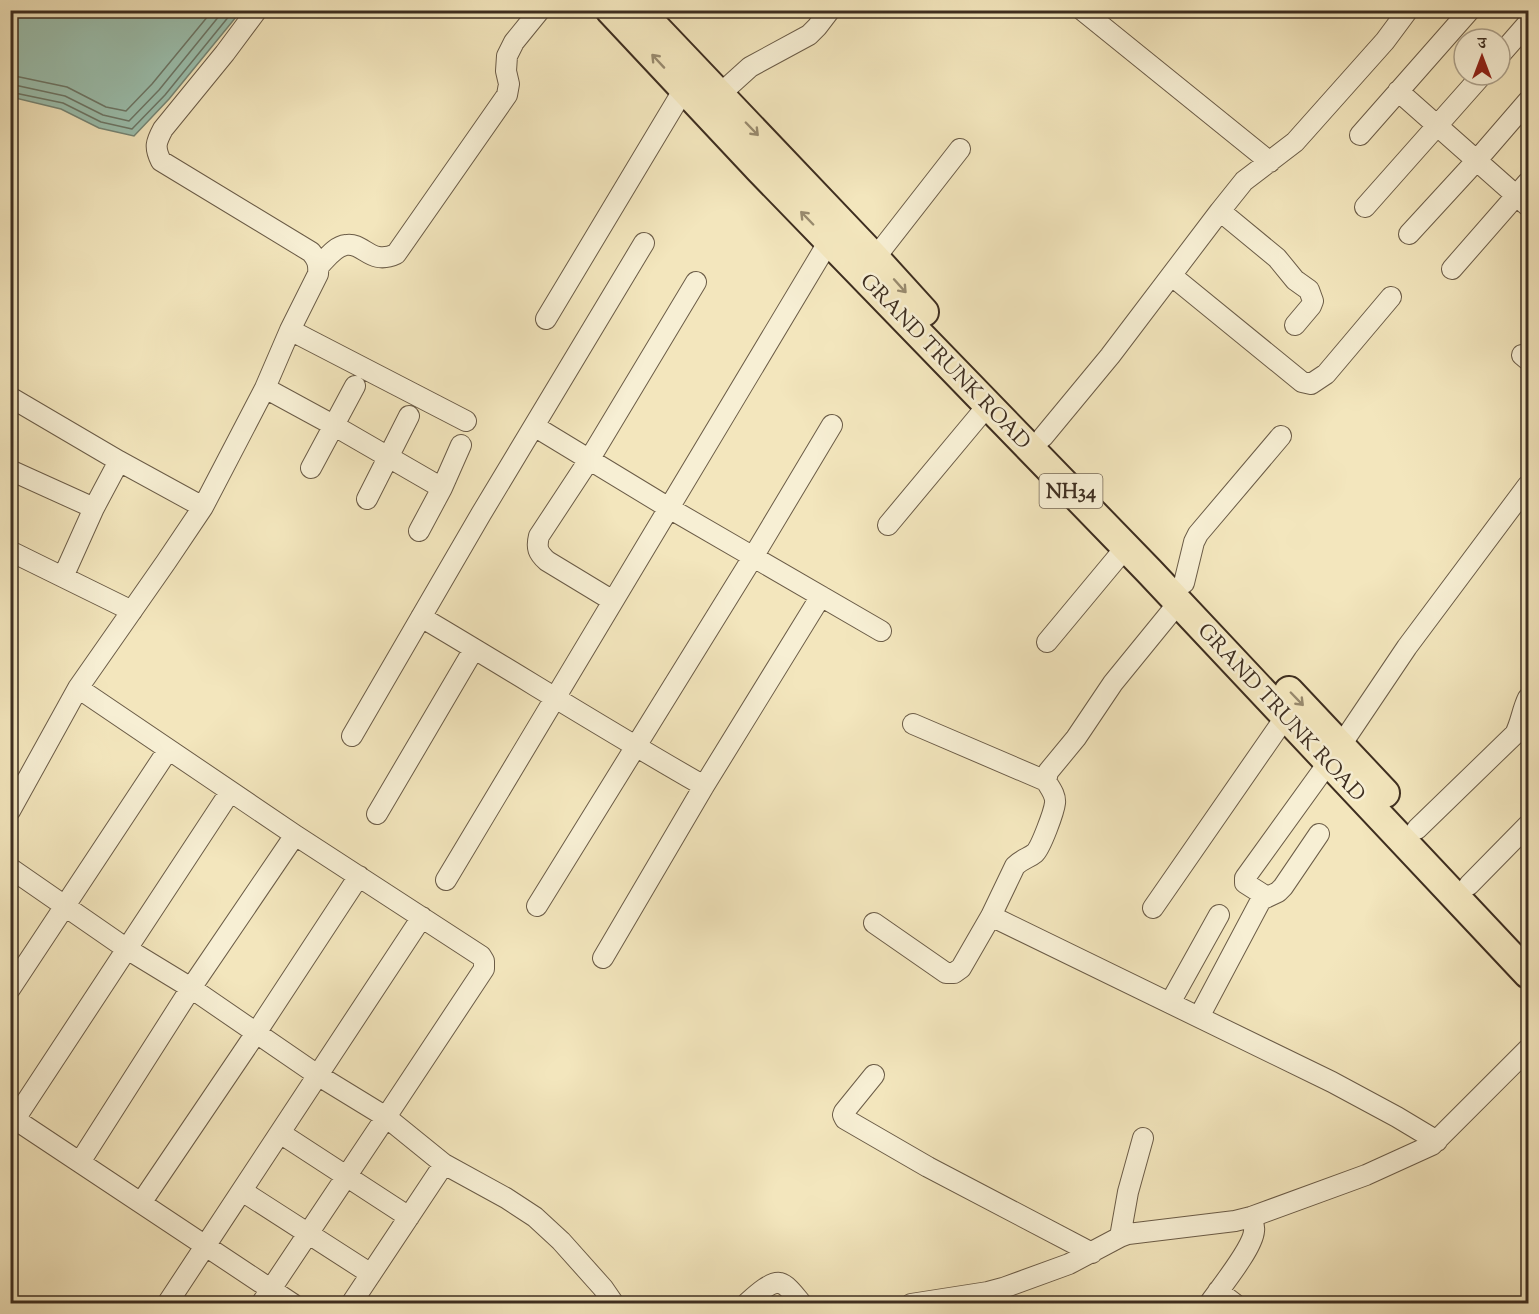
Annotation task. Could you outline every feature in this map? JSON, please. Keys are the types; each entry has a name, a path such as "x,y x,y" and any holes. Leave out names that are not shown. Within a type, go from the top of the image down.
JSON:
{"highway":[{"name":"GRAND TRUNK ROAD","path":"610,10 829,241 1126,547 1181,593 1335,753 1528,974"},
{"name":"GRAND TRUNK ROAD","path":"639,10 1043,437 1286,716 1335,753 1417,829 1528,951"}],"street":[{"path":"10,811 78,688 203,507 265,388 318,274 315,259 161,161 156,152 157,140 163,129 257,10"},
{"path":"315,259 346,244 376,257 388,258 396,254 507,95 509,84 506,71 507,56 514,42 540,10"},
{"path":"719,95 750,67 809,36 830,10"},
{"path":"1082,10 1270,162"},
{"path":"1043,437 1110,356 1244,181 1295,142 1378,50 1408,10"},
{"path":"1359,135 1470,10"},
{"path":"1512,41 1528,23"},
{"path":"1365,207 1471,87"},
{"path":"546,319 684,89"},
{"path":"1398,91 1477,160 1525,195 1452,268"},
{"path":"1409,234 1528,101"},
{"path":"875,258 960,149"},
{"path":"1220,211 1277,258 1295,280 1309,290 1313,301 1295,325"},
{"path":"446,880 829,241"},
{"path":"352,736 644,243"},
{"path":"1172,276 1302,382 1311,384 1326,374 1391,297"},
{"path":"613,601 540,555 537,545 539,536 589,459 696,282"},
{"path":"290,330 466,421"},
{"path":"311,468 355,386"},
{"path":"265,388 442,488"},
{"path":"10,397 203,507"},
{"path":"888,525 988,405"},
{"path":"367,499 409,416"},
{"path":"537,906 832,425"},
{"path":"534,426 669,508 881,631"},
{"path":"1046,782 1048,772 1076,738 1113,683 1181,593 1198,534 1281,436"},
{"path":"419,531 461,445"},
{"path":"63,577 94,508 119,461"},
{"path":"10,470 94,508"},
{"path":"1267,897 1248,886 1245,878 1335,753 1407,647 1528,485"},
{"path":"1047,642 1126,547"},
{"path":"10,551 132,610"},
{"path":"603,958 821,596"},
{"path":"421,617 634,746 705,786"},
{"path":"377,814 474,648"},
{"path":"78,688 230,792 482,956 484,961 484,969 266,1296"},
{"path":"1417,829 1515,734 1528,698"},
{"path":"1153,908 1286,716"},
{"path":"874,923 946,973 954,973 961,968 992,916 1015,866 1035,853 1055,803 1054,795 1046,782 913,724"},
{"path":"10,989 168,750"},
{"path":"230,792 128,949 13,1118 205,1246 266,1296 292,1304"},
{"path":"1469,885 1528,825"},
{"path":"1199,1017 1260,900 1278,892 1319,834"},
{"path":"80,1162 191,988 295,835"},
{"path":"10,868 128,949 191,988 318,1076 386,1117 444,1164 506,1198 535,1217 561,1241 603,1288 614,1304"},
{"path":"141,1203 256,1033 358,876"},
{"path":"1170,1003 1219,915"},
{"path":"992,916 1332,1082 1437,1141"},
{"path":"168,1303 422,917"},
{"path":"911,1304 986,1298 1003,1288 1069,1264 1128,1234 1225,1223 1251,1217 1376,1171 1426,1149 1437,1141 1528,1049"},
{"path":"874,1076 844,1112 845,1119 928,1167 1092,1253"},
{"path":"280,1134 409,1217"},
{"path":"1120,1237 1128,1192 1143,1138"},
{"path":"351,1304 444,1164"},
{"path":"242,1191 371,1274"},
{"path":"1234,1304 1214,1297 1237,1265 1252,1238 1254,1225 1251,1217"},
{"path":"746,1304 768,1286 780,1283 786,1286 802,1304"}],"water":[{"path":"11,10 241,11 169,99 134,136 99,128 61,109 11,97"}]}
